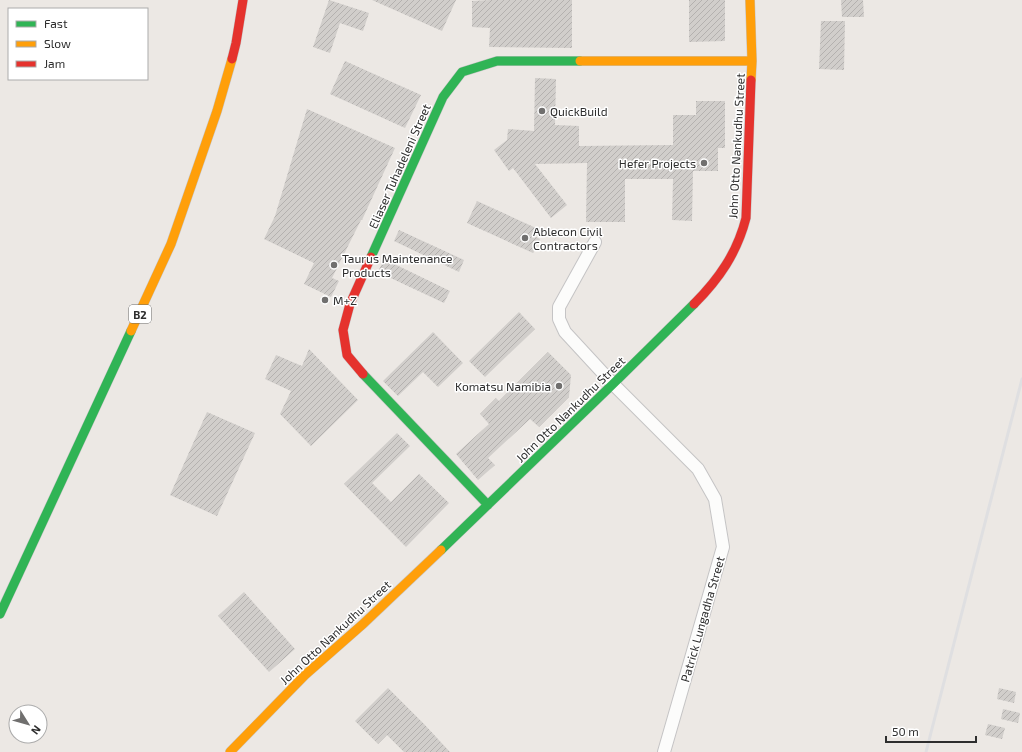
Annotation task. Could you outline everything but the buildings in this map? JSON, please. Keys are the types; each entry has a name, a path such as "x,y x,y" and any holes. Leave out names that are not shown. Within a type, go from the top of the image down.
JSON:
{"main road":[{"name":"B2","path":"0,614 171,244 218,111 236,43 243,0"},
{"name":"John Otto Nankudhu Street","path":"230,752 305,675 363,624 613,384 709,289 732,256 741,237 746,218 752,61 750,0"},
{"name":"Eliaser Tuhadeleni Street","path":"488,505 362,373 347,355 343,330 350,304 443,97 462,72 497,61 752,61"}],"street":[{"name":"Patrick Lungadha Street","path":"595,242 559,307 559,318 565,332 613,384 698,469 715,499 723,547 664,752"}],"railway":[{"path":"926,752 1022,379"}],"traffic: fast":[{"path":"371,257 443,97 462,72 497,61 580,61"},
{"path":"441,550 694,304"},
{"path":"0,614 131,331"},
{"path":"363,374 488,505"}],"traffic: slow":[{"path":"750,0 752,61 751,80"},
{"path":"131,331 171,244 217,111 232,59"},
{"path":"580,61 752,61"},
{"path":"230,752 305,675 363,624 441,550"}],"traffic: jam":[{"path":"232,59 243,0"},
{"path":"694,304 703,295 726,265 738,243 746,218 751,80"},
{"path":"363,374 347,355 343,330 350,304 371,257"}],"place":[{"name":"QuickBuild","path":"542,111"},
{"name":"Hefer Projects","path":"704,163"},
{"name":"Ablecon Civil Contractors","path":"525,238"},
{"name":"Taurus Maintenance Products","path":"334,265"},
{"name":"M+Z","path":"325,300"},
{"name":"Komatsu Namibia","path":"559,386"}]}
